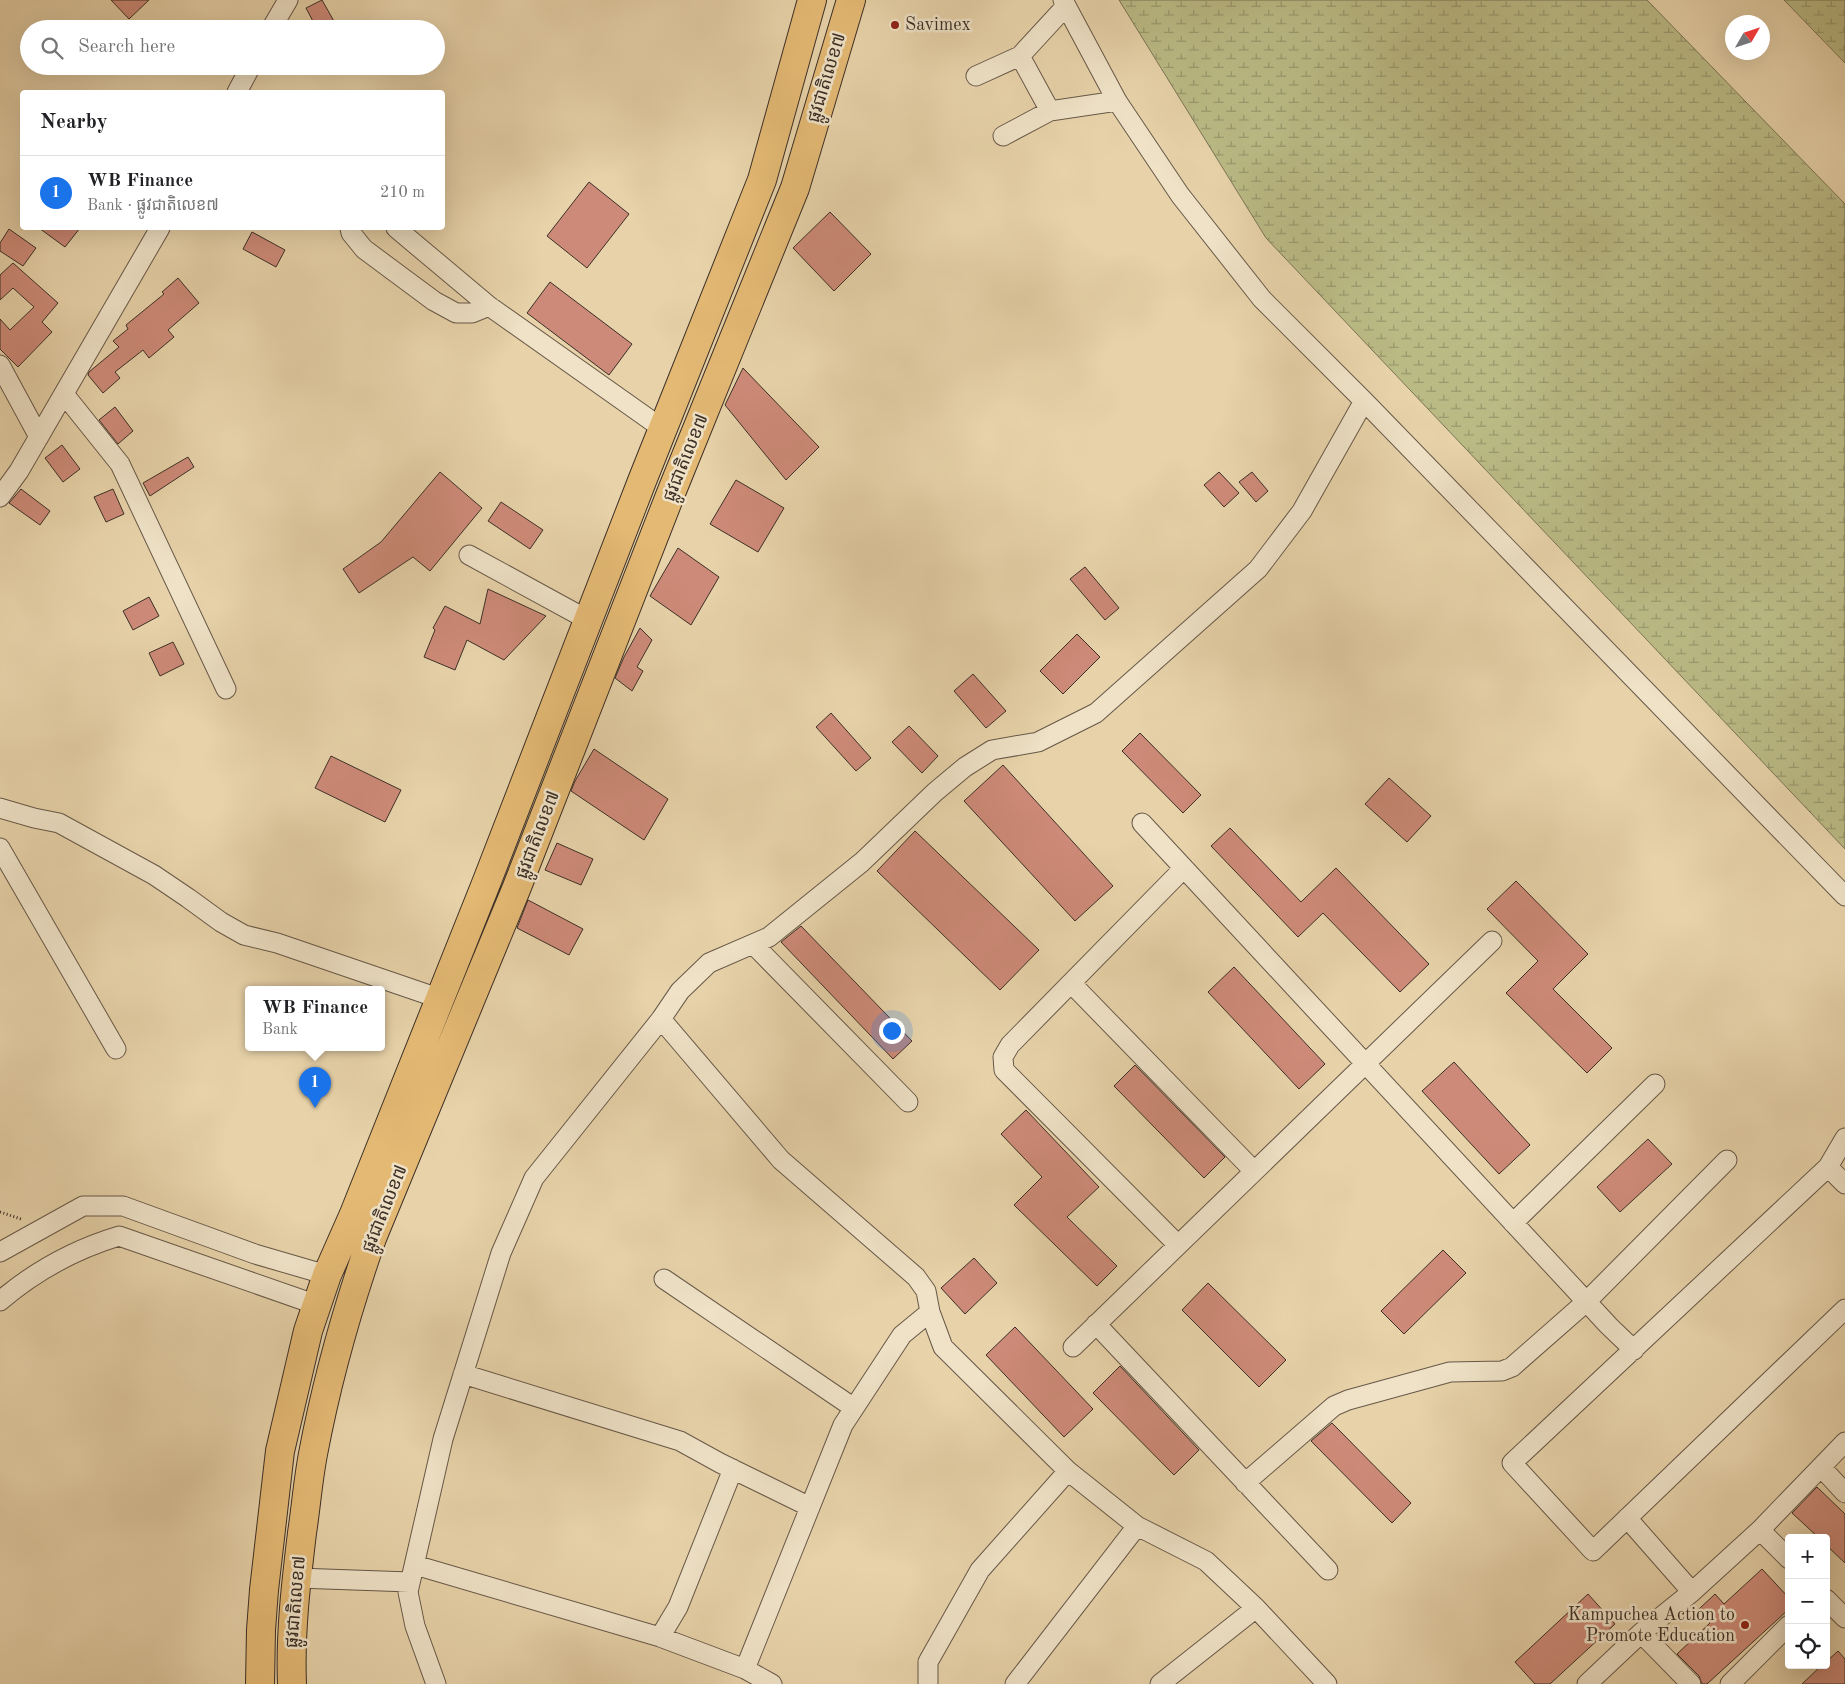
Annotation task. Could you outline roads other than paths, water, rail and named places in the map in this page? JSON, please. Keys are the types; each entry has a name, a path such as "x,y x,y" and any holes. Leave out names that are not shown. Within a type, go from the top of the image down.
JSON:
{"highway":[{"name":"ផ្លូវជាតិលេខ៧","path":"260,1684 261,1630 280,1451 308,1331 327,1275 354,1214 487,882 642,481 762,180 812,0"},
{"name":"ផ្លូវជាតិលេខ៧","path":"292,1684 292,1630 296,1578 312,1455 337,1345 355,1285 376,1229 518,887 672,493 795,188 851,0"},
{"path":"762,180 795,188"},
{"path":"642,481 672,493"},
{"path":"487,882 518,887"},
{"path":"261,1630 292,1630"}],"street":[{"path":"275,20 283,2"},
{"path":"976,76 1020,56 1065,3 1117,101 1180,195 1262,299 1364,401 1845,896"},
{"path":"1020,56 1050,111"},
{"path":"238,90 246,75"},
{"path":"1003,136 1050,111 1117,101"},
{"path":"0,496 19,471 103,323 159,230"},
{"path":"350,230 364,249 434,301 456,314 472,313 489,306"},
{"path":"398,230 489,306 663,429"},
{"path":"0,365 39,437"},
{"path":"64,394 120,464 226,689"},
{"path":"436,1684 415,1626 408,1592 443,1439 501,1253 534,1178 662,1019 680,991 709,963 769,937 862,862 935,792 965,767 992,750 1038,742 1096,713 1258,568 1302,510 1364,401"},
{"path":"469,554 588,620"},
{"path":"0,808 59,823 154,875 221,922 244,935 277,943 440,999"},
{"path":"1142,822 1512,1223 1634,1350"},
{"path":"0,848 116,1049"},
{"path":"1178,1245 1004,1070 1003,1057 1010,1045 1184,868"},
{"path":"1073,1346 1492,941"},
{"path":"754,944 908,1102"},
{"path":"1071,983 1254,1171"},
{"path":"662,1019 781,1160 916,1277 926,1291 930,1312 943,1348 1068,1471 1137,1526 1206,1561 1256,1608 1327,1684"},
{"path":"1512,1223 1655,1084"},
{"path":"1845,1138 1828,1167 1512,1463 1593,1551 1845,1309"},
{"path":"1246,1483 1334,1406 1348,1400 1450,1372 1502,1370 1512,1367 1586,1302 1728,1160"},
{"path":"1828,1167 1845,1184"},
{"path":"0,1252 83,1206 122,1206 255,1254 327,1275"},
{"path":"0,1301 22,1282 93,1244 119,1236 317,1305"},
{"path":"664,1279 854,1408"},
{"path":"745,1669 843,1426 902,1335 930,1312"},
{"path":"1096,1324 1328,1570"},
{"path":"463,1374 680,1441 733,1470 810,1507"},
{"path":"1587,1684 1641,1633 1692,1592 1760,1530 1845,1442"},
{"path":"1820,1467 1845,1494"},
{"path":"660,1637 678,1607 733,1470"},
{"path":"928,1684 928,1662 980,1570 1068,1471"},
{"path":"1627,1518 1692,1592"},
{"path":"1014,1684 1137,1526"},
{"path":"1760,1530 1785,1556"},
{"path":"296,1578 412,1573 660,1637 745,1669 772,1684"},
{"path":"1830,1603 1845,1618"},
{"path":"1160,1684 1256,1608"},
{"path":"1730,1684 1785,1629"},
{"path":"1641,1633 1691,1684"}],"place":[{"name":"Savimex","path":"895,25"},
{"name":"WB Finance","path":"315,1108"},
{"name":"Kampuchea Action to Promote Education","path":"1745,1625"}]}
